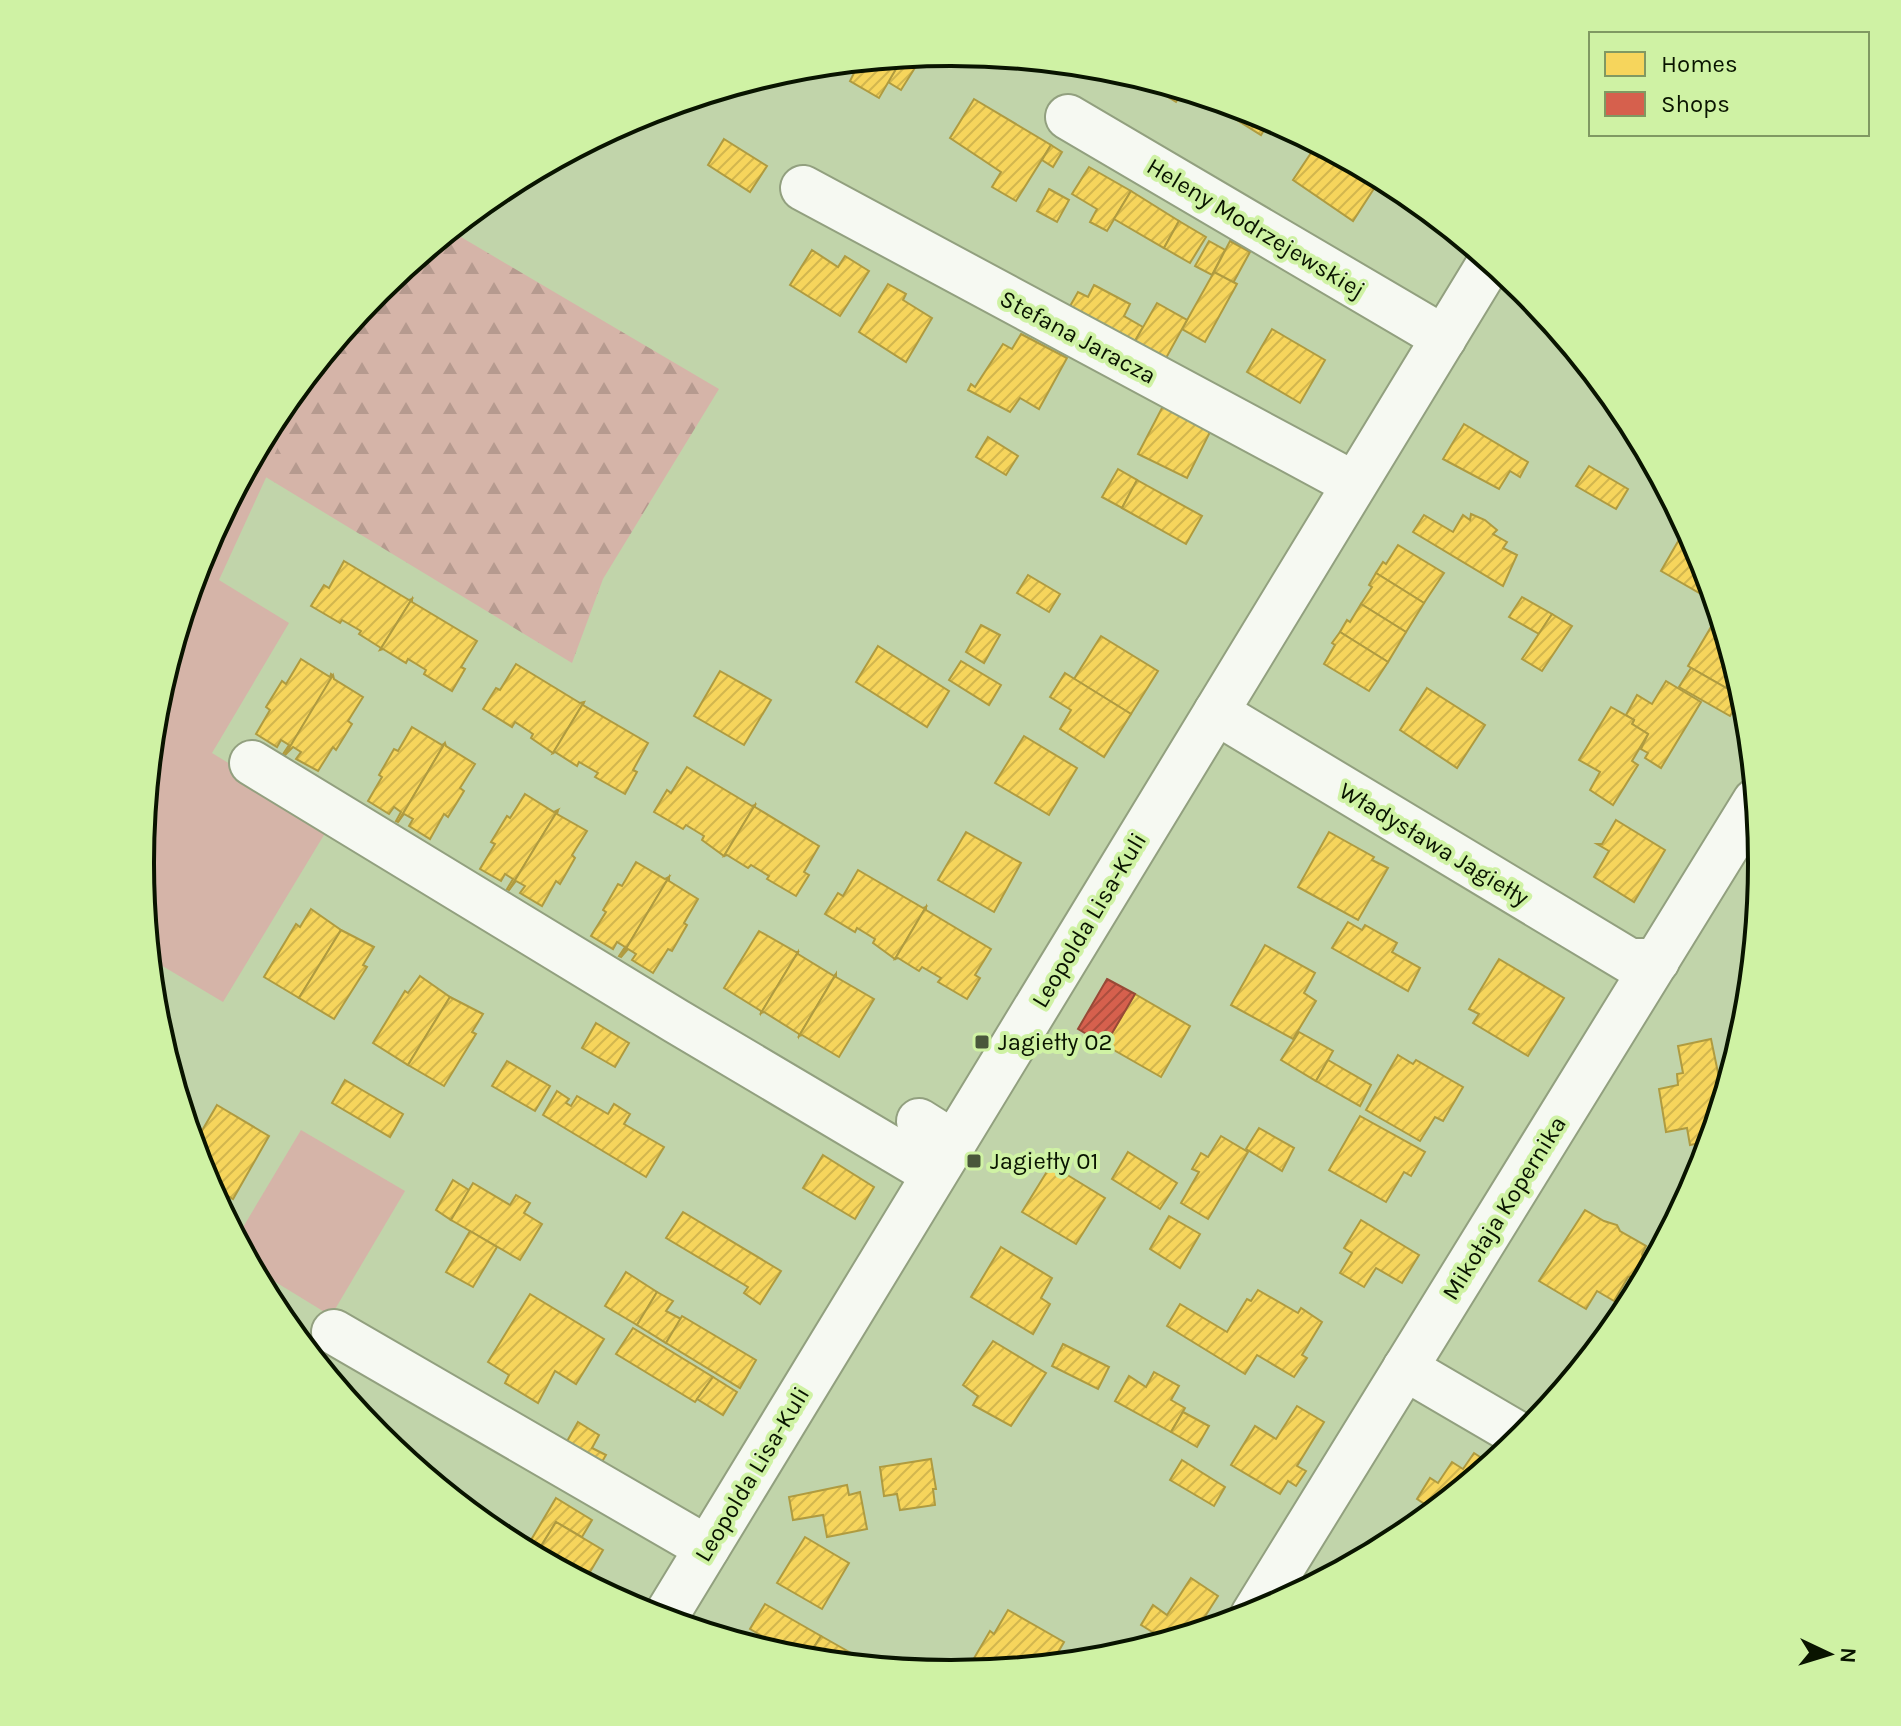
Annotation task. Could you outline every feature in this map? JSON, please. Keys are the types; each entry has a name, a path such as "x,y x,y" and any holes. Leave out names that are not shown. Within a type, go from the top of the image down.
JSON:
{"street":[{"name":"Heleny Modrzejewskiej","path":"1068,117 1444,338"},
{"name":"Stefana Jaracza","path":"803,188 1099,350 1354,484"},
{"name":"Leopolda Lisa-Kuli","path":"670,1609 936,1146 1216,712 1484,272"},
{"name":"Władysława Jagiełły","path":"1216,712 1630,961 1657,961"},
{"path":"252,763 663,1013 936,1146"},
{"name":"Mikołaja Kopernika","path":"1266,1594 1746,815"},
{"path":"334,1332 707,1548"},
{"path":"1405,1368 1511,1430"}],"green space":[{"path":"459,236 719,389 603,579 572,663 264,476 297,407 318,378 387,299"},
{"path":"301,402 219,580 289,623 212,753 330,825 223,1002 160,964 154,863 160,759 181,657 214,558 260,464"},
{"path":"301,1130 405,1191 331,1316 272,1280 242,1228"}],"building: Homes":[{"path":"915,67 901,90 888,82 896,68"},
{"path":"896,68 879,98 850,81 854,72"},
{"path":"974,99 1051,145 1016,201 992,187 1001,172 950,138"},
{"path":"1236,120 1264,131 1261,135"},
{"path":"724,139 767,166 750,192 708,165"},
{"path":"1051,145 1062,152 1053,167 1042,160"},
{"path":"1311,153 1374,188 1353,221 1293,180"},
{"path":"1089,167 1131,191 1107,231 1090,222 1097,209 1072,194"},
{"path":"1049,189 1069,200 1057,222 1037,211"},
{"path":"1131,191 1179,221 1164,248 1114,219"},
{"path":"1179,221 1206,237 1190,263 1164,248"},
{"path":"1209,241 1225,250 1212,275 1195,266"},
{"path":"1230,241 1250,252 1233,283 1214,272"},
{"path":"812,250 838,267 845,256 869,271 840,316 790,285"},
{"path":"1214,272 1237,284 1205,342 1182,329"},
{"path":"888,284 906,294 903,300 932,318 906,362 859,332"},
{"path":"1094,285 1130,304 1124,316 1143,327 1128,353 1065,315 1078,292 1088,297"},
{"path":"1157,303 1187,320 1160,369 1128,353"},
{"path":"1272,329 1325,360 1300,403 1247,372"},
{"path":"1021,334 1067,358 1039,409 1020,398 1010,412 968,390 971,384 975,387 1003,344 1012,349"},
{"path":"1163,406 1211,430 1187,478 1138,454"},
{"path":"1464,424 1528,462 1520,477 1510,471 1499,489 1443,459"},
{"path":"988,437 1018,456 1006,475 976,457"},
{"path":"1589,466 1628,489 1616,509 1576,486"},
{"path":"1118,469 1137,480 1122,508 1102,497"},
{"path":"1137,480 1202,516 1186,544 1122,508"},
{"path":"1471,514 1497,530 1493,534 1507,542 1503,548 1517,555 1503,586 1413,532 1424,515 1453,532 1463,515 1470,520"},
{"path":"1679,540 1700,593 1661,571"},
{"path":"1398,545 1444,573 1424,603 1376,573"},
{"path":"344,561 412,599 380,650 359,634 361,631 311,606 324,585 329,588"},
{"path":"1376,573 1424,603 1406,632 1361,604 1372,587 1369,585"},
{"path":"1028,575 1060,594 1049,612 1017,593"},
{"path":"1522,597 1552,614 1539,634 1509,617"},
{"path":"412,599 412,602 477,641 461,667 465,669 452,691 424,674 426,670 408,659 406,663 380,650"},
{"path":"1361,604 1406,632 1388,662 1340,632"},
{"path":"1552,614 1572,626 1542,671 1522,659"},
{"path":"981,625 1000,635 984,663 966,652"},
{"path":"1711,627 1727,689 1688,666"},
{"path":"1340,632 1388,662 1369,691 1324,664"},
{"path":"1101,636 1158,671 1131,714 1074,679"},
{"path":"878,646 949,691 927,727 856,682"},
{"path":"301,659 333,676 285,755 289,745 281,740 277,747 256,734 270,710 266,707 282,681 286,684"},
{"path":"961,661 1001,685 989,705 949,680"},
{"path":"516,664 580,703 584,702 553,753 515,722 512,727 483,709 496,688 500,690"},
{"path":"1691,668 1727,689 1733,712 1730,716 1679,687"},
{"path":"720,671 771,700 744,745 694,716"},
{"path":"1065,673 1131,714 1104,757 1060,729 1071,710 1050,697"},
{"path":"333,675 334,679 363,697 348,721 352,724 318,771 296,759 301,752 293,747 285,755"},
{"path":"1666,681 1701,702 1661,768 1645,758 1648,753 1641,749 1648,734 1632,724 1634,720 1626,715 1637,695 1652,704"},
{"path":"1427,688 1485,725 1457,768 1400,730"},
{"path":"584,702 583,705 648,743 633,770 637,772 625,794 595,777 598,773 579,762 577,766 553,753"},
{"path":"1611,707 1634,720 1632,724 1648,734 1632,761 1638,765 1613,805 1590,790 1600,772 1579,760"},
{"path":"412,727 442,745 445,743 398,822 401,812 394,807 389,814 368,801 394,749 398,751"},
{"path":"1024,736 1077,768 1049,815 995,783"},
{"path":"445,743 475,764 460,788 464,791 448,817 444,814 430,839 409,826 413,819 404,814 398,822"},
{"path":"687,767 755,805 724,856 702,840 704,836 686,825 683,829 654,812 667,790 671,793"},
{"path":"525,794 554,812 558,810 509,890 513,879 505,874 501,881 480,869 495,844 491,842"},
{"path":"755,805 819,846 804,872 809,875 796,896 767,879 769,876 751,865 748,868 724,856"},
{"path":"558,810 557,814 587,831 572,855 575,858 560,884 556,881 542,906 520,893 525,886 516,881 509,890"},
{"path":"1616,820 1665,850 1634,902 1594,877 1609,851 1597,844 1602,844"},
{"path":"966,832 1021,863 994,912 938,880"},
{"path":"1329,832 1388,868 1358,920 1298,887"},
{"path":"636,862 665,879 669,877 621,957 625,947 617,942 613,949 591,936 618,884 622,886"},
{"path":"858,870 926,907 895,959 873,943 875,939 857,928 855,932 825,914 838,893 843,896"},
{"path":"669,877 669,881 698,899 672,951 668,949 653,973 632,960 636,954 628,949 621,957"},
{"path":"926,907 926,910 991,949 975,975 980,978 967,999 938,982 941,978 922,967 919,971 895,959"},
{"path":"311,909 341,930 299,998 264,977 296,924 300,927"},
{"path":"1348,922 1362,930 1365,925 1397,943 1392,952 1420,968 1408,991 1332,948"},
{"path":"341,930 374,947 363,965 367,967 334,1019 299,998"},
{"path":"759,931 798,952 761,1013 724,988"},
{"path":"1265,945 1315,973 1304,993 1316,1001 1293,1039 1231,1005"},
{"path":"798,952 834,976 836,974 799,1036 764,1012 761,1013"},
{"path":"1499,959 1564,998 1528,1056 1473,1023 1479,1014 1469,1009"},
{"path":"836,974 836,977 874,999 839,1057 799,1036"},
{"path":"420,976 450,997 408,1065 373,1043 405,991 408,993"},
{"path":"1135,994 1190,1026 1161,1077 1105,1045"},
{"path":"450,997 483,1014 472,1032 476,1034 444,1086 408,1065"},
{"path":"596,1023 629,1043 615,1067 582,1048"},
{"path":"1299,1032 1333,1051 1316,1081 1281,1060"},
{"path":"1711,1039 1718,1074 1696,1144 1690,1145 1687,1128 1666,1132 1659,1089 1678,1085 1677,1074 1683,1073 1678,1046"},
{"path":"1398,1055 1413,1064 1416,1060 1463,1087 1443,1121 1435,1117 1420,1141 1366,1110"},
{"path":"1328,1060 1371,1085 1360,1106 1316,1081"},
{"path":"507,1061 550,1086 535,1111 492,1086"},
{"path":"345,1080 403,1114 390,1137 332,1103"},
{"path":"557,1091 569,1099 566,1103 571,1106 577,1096 608,1114 614,1104 630,1114 624,1124 664,1147 646,1177 543,1115"},
{"path":"217,1105 269,1136 233,1199 226,1195 201,1132"},
{"path":"1360,1116 1425,1152 1411,1176 1404,1172 1386,1202 1329,1170"},
{"path":"1259,1128 1294,1148 1282,1171 1246,1149"},
{"path":"1221,1136 1248,1152 1208,1219 1181,1203 1199,1172 1192,1169 1201,1153 1208,1157"},
{"path":"1128,1152 1177,1183 1160,1209 1112,1179"},
{"path":"823,1155 874,1187 855,1219 803,1188"},
{"path":"1051,1165 1105,1198 1076,1244 1022,1212"},
{"path":"453,1180 469,1190 451,1220 436,1210"},
{"path":"473,1183 510,1205 516,1195 530,1203 524,1213 542,1224 520,1260 451,1220"},
{"path":"1585,1210 1617,1225 1620,1231 1646,1246 1641,1262 1614,1301 1597,1291 1586,1309 1539,1281"},
{"path":"683,1212 781,1271 760,1304 744,1293 748,1287 666,1238"},
{"path":"1169,1216 1200,1234 1180,1268 1150,1249"},
{"path":"1361,1220 1419,1255 1402,1283 1376,1268 1364,1287 1340,1273 1352,1253 1344,1248"},
{"path":"470,1231 497,1247 473,1287 446,1272"},
{"path":"1001,1247 1052,1278 1041,1298 1050,1304 1033,1334 971,1297"},
{"path":"626,1272 657,1292 637,1325 605,1306"},
{"path":"1258,1290 1298,1313 1301,1308 1322,1322 1302,1355 1307,1358 1294,1377 1257,1355 1245,1374 1167,1326 1180,1304 1227,1332 1247,1299 1251,1301"},
{"path":"657,1292 673,1301 666,1311 681,1319 666,1343 637,1325"},
{"path":"530,1294 604,1339 576,1384 555,1371 538,1403 505,1383 509,1375 488,1362"},
{"path":"682,1316 756,1360 740,1388 666,1343"},
{"path":"633,1328 713,1377 695,1402 616,1354"},
{"path":"993,1341 1046,1373 1011,1426 973,1405 978,1396 963,1385"},
{"path":"1063,1344 1109,1367 1098,1389 1052,1366"},
{"path":"1154,1372 1179,1386 1171,1400 1185,1408 1171,1432 1115,1401 1129,1376 1146,1387"},
{"path":"713,1377 737,1392 723,1415 697,1399"},
{"path":"1297,1406 1324,1422 1297,1466 1306,1471 1296,1486 1288,1481 1280,1494 1231,1465 1255,1426 1276,1439"},
{"path":"1183,1412 1209,1426 1197,1447 1171,1432"},
{"path":"578,1422 599,1435 592,1448 606,1455 596,1472 561,1452"},
{"path":"1474,1453 1481,1457 1424,1504 1417,1499 1430,1478 1438,1483 1452,1462 1463,1469"},
{"path":"931,1459 935,1505 900,1510 897,1494 884,1496 880,1467"},
{"path":"1182,1460 1225,1487 1214,1506 1170,1480"},
{"path":"847,1485 849,1495 860,1492 867,1529 827,1537 823,1515 793,1520 789,1497"},
{"path":"556,1498 592,1520 582,1537 556,1522 541,1546 531,1540"},
{"path":"556,1522 603,1550 589,1573 541,1546"},
{"path":"805,1537 849,1563 822,1609 777,1583"},
{"path":"1191,1578 1218,1596 1203,1619 1153,1634 1141,1625 1153,1605 1167,1615"},
{"path":"765,1604 821,1636 814,1648 766,1638 750,1629"},
{"path":"1008,1610 1064,1642 1058,1653 974,1659 990,1631 994,1634"},
{"path":"821,1636 852,1654 846,1653 814,1648"}],"building: Shops":[{"path":"1107,979 1135,994 1105,1045 1078,1029"}],"place":[{"name":"Jagiełły 02","path":"982,1042"},
{"name":"Jagiełły 01","path":"974,1161"}]}
